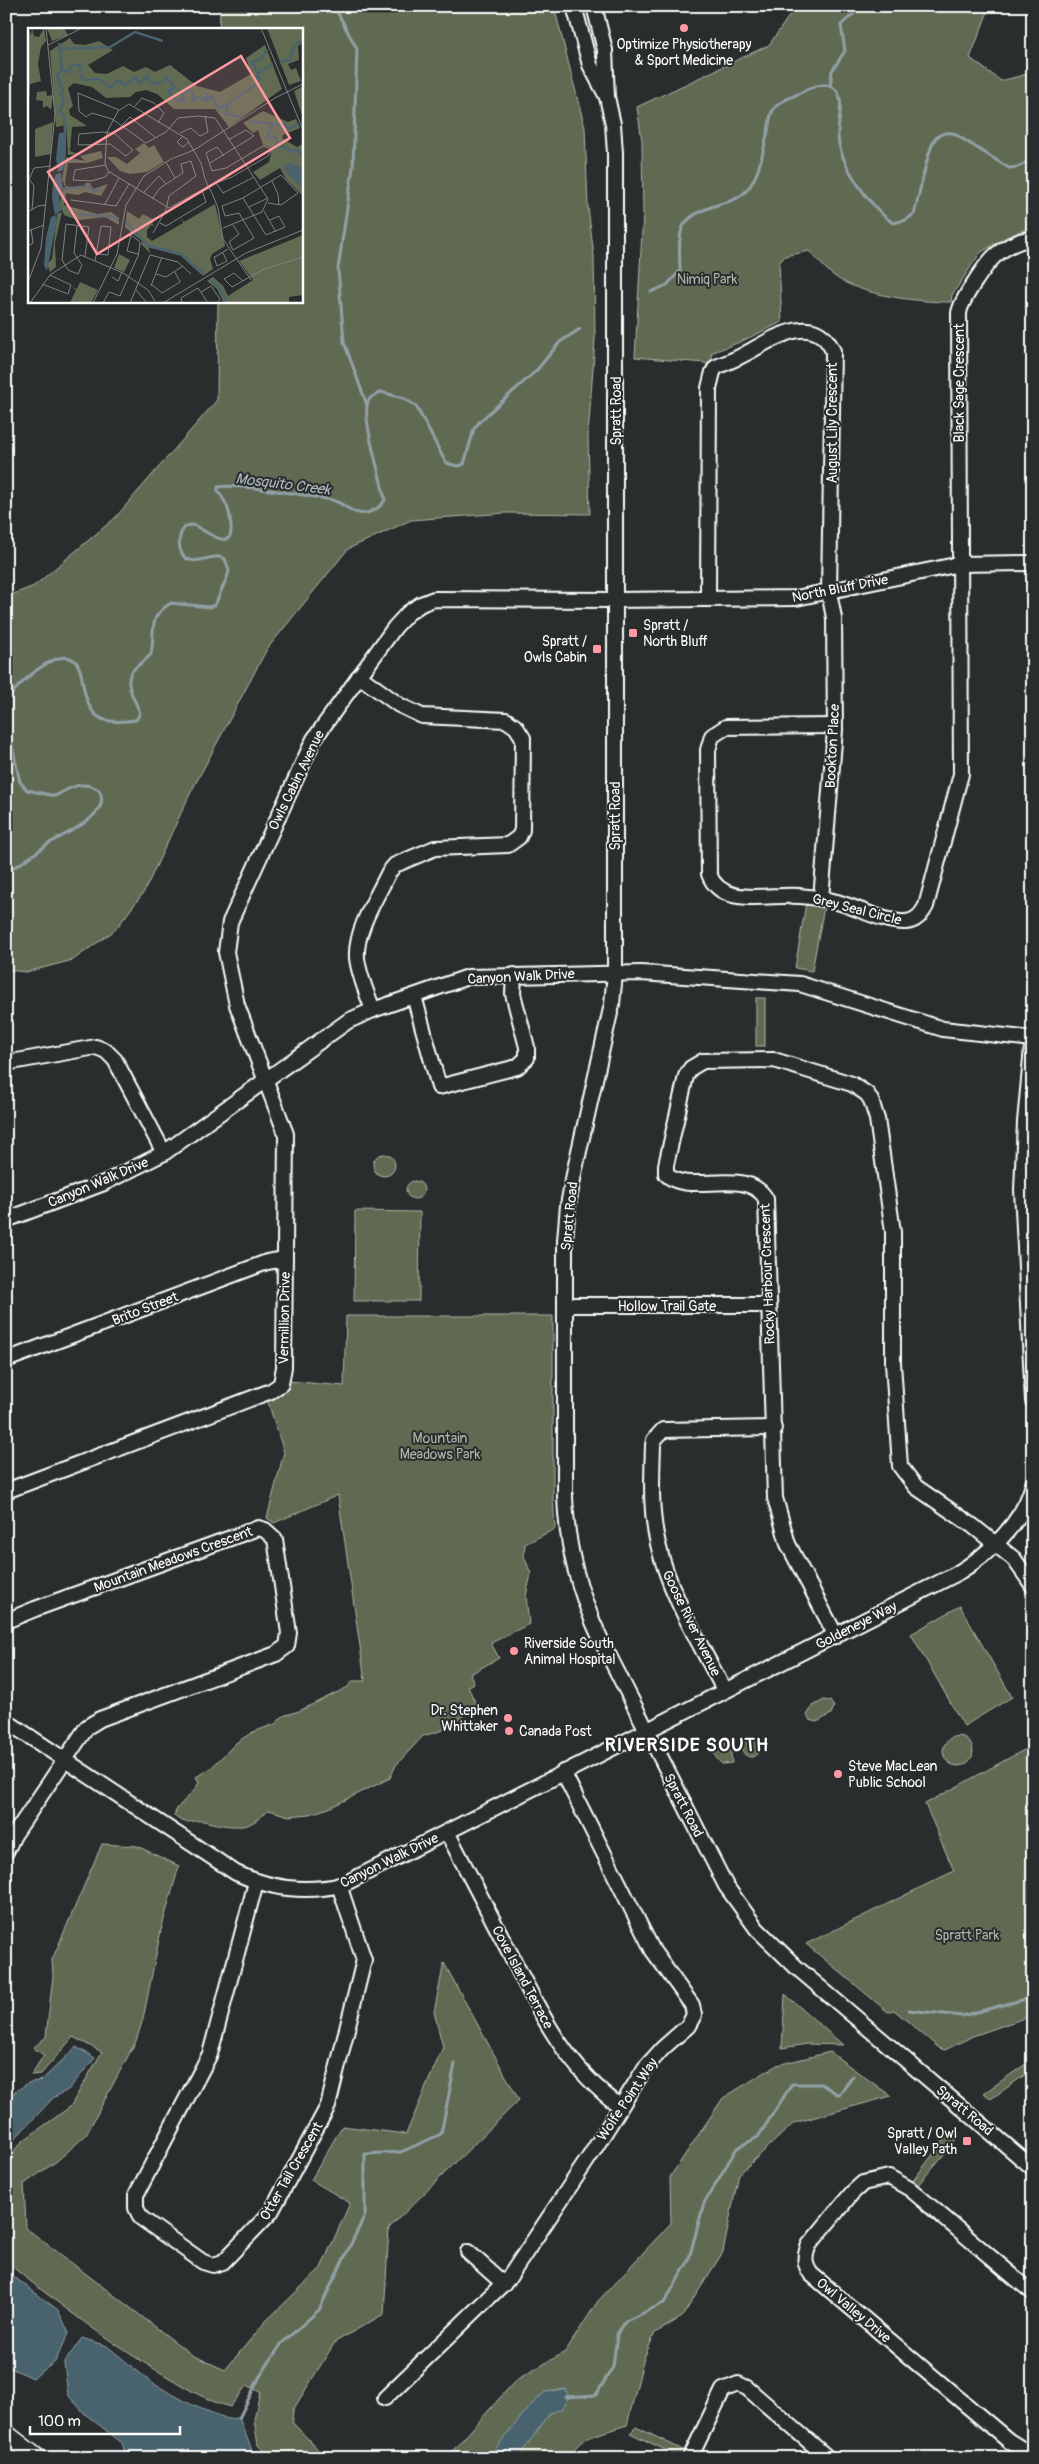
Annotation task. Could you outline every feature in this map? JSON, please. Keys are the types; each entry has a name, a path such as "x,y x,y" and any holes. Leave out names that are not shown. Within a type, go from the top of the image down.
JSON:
{"main road":[{"path":"6,2434 37,2458"}],"street":[{"name":"Spratt Road","path":"574,6 590,65 607,98"},
{"name":"Spratt Road","path":"594,6 605,50 607,98 613,124 615,153 615,973 612,1004 568,1204 565,1240 565,1497 572,1561 587,1609 647,1730 726,1886 756,1929 807,1977 1033,2168"},
{"name":"Black Sage Crescent","path":"960,564 960,307 996,255 1021,241 1033,238"},
{"name":"August Lily Crescent","path":"708,599 711,379 716,367 780,334 797,330 820,336 832,351 829,592"},
{"name":"North Bluff Drive","path":"615,600 796,598 960,564 1033,563"},
{"name":"Grey Seal Circle","path":"834,726 726,727 712,736 708,750 709,874 717,888 730,895 797,895 822,899 903,922 918,917 926,906 960,774 960,564"},
{"name":"Bookton Place","path":"822,899 834,726 834,618 829,592"},
{"name":"Owls Cabin Avenue","path":"265,1081 238,1004 227,963 226,939 230,922 314,739 402,618 428,601 455,598 615,600"},
{"path":"360,676 399,705 422,716 506,720 516,727 523,738 522,830 519,837 503,846 435,848 395,865 389,872 363,928 358,947 360,974 373,1010"},
{"name":"Canyon Walk Drive","path":"6,1220 104,1183 164,1153 330,1032 348,1021 373,1010 468,977 615,973 753,979 800,984 943,1029 1033,1038"},
{"path":"414,996 439,1087 517,1067 527,1058 527,1047 514,994 514,975"},
{"path":"1033,1038 1029,1123 1022,1190 1033,1401"},
{"path":"6,1063 96,1047 106,1051 115,1060 164,1153"},
{"name":"Rocky Harbour Crescent","path":"836,1636 788,1544 775,1498 769,1242 766,1199 762,1193 748,1184 676,1181 666,1174 666,1165 686,1076 691,1068 703,1061 774,1060 852,1084 867,1094 871,1100 877,1119 892,1232 893,1363 900,1466 916,1488 974,1526 995,1543"},
{"name":"Vermillion Drive","path":"6,1491 276,1388 283,1378 286,1134 265,1081"},
{"name":"Brito Street","path":"6,1360 267,1262 285,1259"},
{"name":"Hollow Trail Gate","path":"566,1305 769,1305"},
{"name":"Goose River Avenue","path":"724,1690 677,1598 657,1543 652,1489 653,1445 659,1434 672,1429 774,1428"},
{"name":"Goldeneye Way","path":"647,1730 724,1690 836,1636 974,1563 1009,1529 1020,1513 1033,1484"},
{"name":"Mountain Meadows Crescent","path":"6,1622 34,1609 252,1529 265,1530 275,1539 290,1634 287,1646 276,1654 93,1722 82,1732 64,1760"},
{"path":"995,1543 1014,1559 1033,1586"},
{"name":"Canyon Walk Drive","path":"6,1721 225,1866 256,1882 282,1888 304,1890 340,1885 647,1730"},
{"path":"6,1852 14,1835 64,1760"},
{"name":"Wolfe Point Way","path":"385,2398 504,2284 590,2156 645,2068 693,2020 694,2010 653,1951 563,1772"},
{"name":"Cove Island Terrace","path":"447,1832 545,2021 572,2062 591,2084 620,2106"},
{"name":"Otter Tail Crescent","path":"256,1882 210,2054 136,2196 136,2208 141,2218 198,2260 213,2265 223,2262 271,2212 328,2106 364,1960 340,1885"},
{"name":"Owl Valley Drive","path":"1033,2292 910,2189 889,2177 863,2184 852,2193 809,2245 805,2253 806,2267 811,2274 1009,2441 1033,2456"},
{"path":"468,2252 504,2284"},
{"path":"690,2458 723,2390 738,2384 747,2388 828,2458"}],"green space":[{"path":"206,6 554,6 585,128 588,207 594,256 595,340 588,436 590,514 506,513 411,520 348,549 267,649 190,794 144,892 115,930 73,960 27,972 6,970 6,597 34,586 115,518 217,400 218,302 302,302 302,28 219,28 220,10"},
{"name":"Nimiq Park","path":"796,6 990,6 970,58 1001,81 1027,74 1033,66 1033,226 1006,237 980,253 952,295 951,302 923,301 875,293 846,283 834,276 809,251 785,256 779,263 782,322 740,342 711,353 713,363 708,366 705,363 635,357 643,214 642,141 637,107 769,45"},
{"path":"806,903 824,907 812,971 795,968"},
{"path":"756,998 765,998 765,1046 756,1046"},
{"path":"384,1154 392,1157 395,1165 392,1173 384,1176 376,1173 373,1165 376,1157"},
{"path":"415,1181 421,1184 424,1190 421,1196 415,1199 409,1196 406,1190 409,1184"},
{"path":"355,1211 420,1212 419,1301 354,1301"},
{"name":"Mountain Meadows Park","path":"346,1316 553,1316 553,1499 555,1529 525,1544 524,1556 531,1574 526,1596 529,1624 491,1643 499,1658 470,1674 474,1683 468,1687 477,1706 443,1730 423,1736 396,1765 390,1778 329,1808 310,1814 289,1816 269,1810 253,1823 245,1826 223,1825 204,1821 182,1821 174,1816 178,1807 197,1787 199,1782 196,1777 211,1768 237,1742 253,1732 275,1724 283,1716 299,1711 348,1687 352,1681 365,1681 338,1495 274,1523 267,1518 284,1452 267,1399 281,1393 289,1381 344,1386"},
{"path":"960,1606 1012,1697 964,1726 911,1634"},
{"path":"824,1700 830,1701 834,1707 831,1714 817,1722 810,1720 807,1715 813,1706"},
{"path":"958,1736 969,1740 973,1751 969,1762 958,1766 947,1762 943,1751 947,1740"},
{"path":"729,1738 732,1763 722,1764 713,1751 718,1741"},
{"path":"751,1739 757,1742 760,1748 757,1754 751,1757 745,1754 742,1748 745,1742"},
{"name":"Spratt Park","path":"1033,1745 1033,2015 973,2036 945,2050 939,2048 894,2010 888,2012 806,1944 954,1871 925,1804"},
{"path":"102,1844 137,1846 179,1866 161,1930 143,2019 136,2041 86,2135 57,2161 24,2184 26,2228 192,2355 225,2370 265,2322 321,2268 350,2203 311,2180 342,2126 406,2134 443,2047 434,2012 444,1963 519,2100 389,2228 384,2314 335,2342 293,2410 292,2422 326,2458 270,2458 258,2445 254,2420 260,2392 247,2385 230,2407 198,2394 105,2337 6,2262 6,2159 24,2140 70,2107 102,2052 73,2037 41,2074 31,2075 44,2055 33,2048 46,2037 53,1976 52,1960"},
{"path":"785,1994 843,2045 807,2044 782,2048"},
{"path":"830,2052 891,2096 794,2123 739,2174 723,2252 682,2317 655,2333 644,2358 627,2425 588,2437 564,2458 446,2458 516,2380 565,2352 598,2301 671,2223 670,2177 723,2098 777,2065"},
{"path":"1033,2059 1033,2069 991,2099 984,2093"},
{"path":"950,2132 958,2138 917,2186 912,2182"},
{"path":"636,2427 685,2451 682,2458 630,2433"}],"water":[{"path":"76,2047 95,2058 68,2090 53,2098 6,2148 6,2098 28,2083 42,2080"},
{"path":"6,2271 58,2310 69,2333 55,2362 33,2378 6,2366"},
{"path":"82,2338 107,2346 152,2383 194,2406 228,2419 239,2418 255,2458 127,2458 122,2443 85,2414 68,2395 64,2363"},
{"path":"565,2389 569,2397 561,2409 550,2413 518,2458 488,2458 529,2407 545,2392"}],"waterway":[{"path":"334,6 357,49 353,167 338,269 344,342 367,405"},
{"path":"830,86 832,71 845,51 841,25 862,6"},
{"name":"Mosquito Creek","path":"651,292 667,285 680,271 680,235 687,221 705,209 737,198 751,185 760,162 771,115 776,106 813,87 828,85 836,90 839,95 838,136 844,159 866,196 893,223 906,220 914,214 929,153 935,139 941,134 953,133 1009,168 1023,165 1033,155"},
{"name":"Mosquito Creek","path":"6,701 18,686 38,669 59,658 68,658 76,662 79,667 89,706 93,713 114,722 136,720 140,713 130,690 129,679 135,668 151,654 153,625 158,614 171,603 209,607 215,605 228,575 229,570 225,559 220,557 197,561 187,559 183,556 179,545 183,529 192,525 221,539 227,539 230,535 229,512 218,491 218,487 256,488 291,493 332,500 357,513 372,511 385,500 368,425 367,405 370,398 381,392 403,398 416,406 446,463 458,466 464,464 474,429 480,421 536,371 560,342 580,329"},
{"name":"Mosquito Creek","path":"6,718 20,782 27,790 55,796 76,786 87,785 99,790 102,799 99,808 85,823 48,844 6,872"},
{"path":"909,2010 962,2016 1033,1997"},
{"path":"239,2418 260,2376 282,2343 319,2310 365,2215 365,2154 401,2152 441,2134 455,2064"},
{"path":"566,2397 596,2395 613,2367 617,2334 626,2321 664,2303 688,2262 704,2203 737,2148 758,2137 792,2084 821,2084 839,2095 853,2076"}],"place":[{"name":"Optimize Physiotherapy & Sport Medicine","path":"684,28"},
{"name":"Spratt / North Bluff","path":"633,633"},
{"name":"Spratt / Owls Cabin","path":"597,649"},
{"name":"Riverside South Animal Hospital","path":"514,1651"},
{"name":"Dr. Stephen Whittaker","path":"508,1718"},
{"name":"Canada Post","path":"509,1731"},
{"name":"Steve MacLean Public School","path":"838,1774"},
{"name":"Spratt / Owl Valley Path","path":"967,2141"}],"district":[{"name":"RIVERSIDE SOUTH","path":"687,1744"}]}
